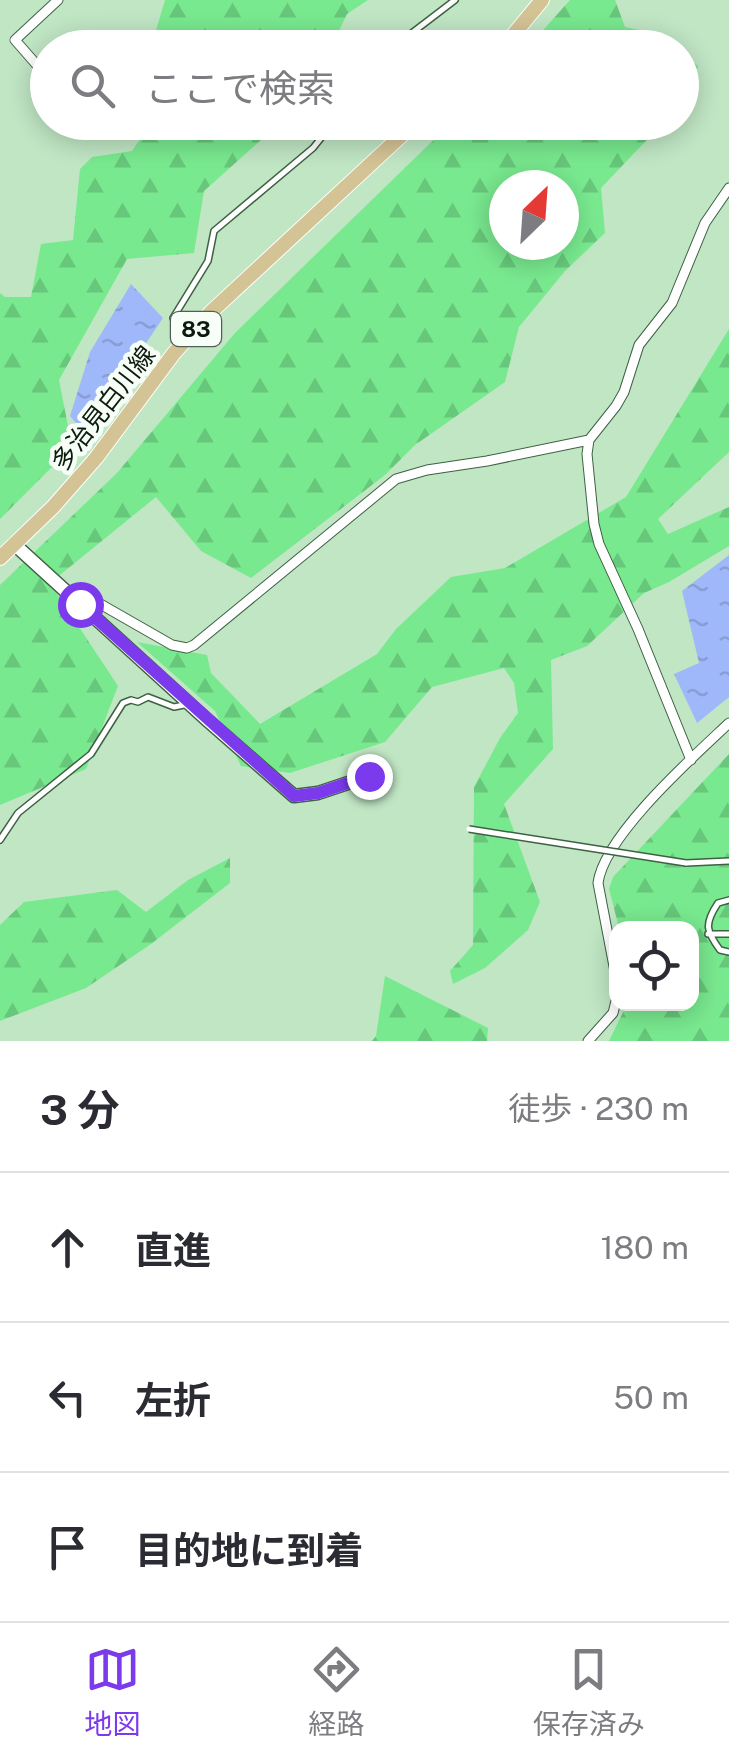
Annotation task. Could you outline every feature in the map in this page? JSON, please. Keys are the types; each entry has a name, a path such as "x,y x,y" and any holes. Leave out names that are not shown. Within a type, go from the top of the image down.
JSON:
{"main road":[{"path":"516,30 534,2"},
{"name":"多治見白川線","path":"0,558 53,507 105,447 190,335 397,140"}],"street":[{"path":"30,57 16,40 58,0"},
{"path":"691,760 599,544 588,470 589,440 624,392 639,345 672,304 705,223 729,188"},
{"path":"80,604 96,601 172,645 194,646 396,479 589,440"},
{"path":"14,544 294,796 318,793 369,776"},
{"path":"609,941 599,871 619,838 660,790 729,722"},
{"path":"588,1041 613,1011"}],"lane":[{"path":"416,30 455,0"},
{"path":"190,335 173,318 208,260 214,231 319,140"},
{"path":"0,840 18,813 91,754 123,703 148,697 174,707 189,704"},
{"path":"468,829 686,864 729,862"},
{"path":"729,900 718,903 708,917 708,934 720,950 729,952"},
{"path":"708,934 729,934"}],"green space":[{"path":"165,0 368,0 347,14 339,30 156,30"},
{"path":"570,0 615,0 625,27 640,30 543,30"},
{"path":"139,140 261,140 204,191 194,253 127,259 59,380 72,447 0,519 0,293 5,297 31,297 41,244 73,240 80,169 92,157 132,151"},
{"path":"434,140 647,140 601,188 605,233 579,258 579,170 489,170 489,260 577,260 519,327 505,382 415,445 385,475 251,578 201,551 156,497 50,583 118,686 86,769 0,805 0,585 117,473 235,333"},
{"path":"729,329 729,452 658,519 668,534 729,507 729,546 644,593 587,646 551,660 553,749 504,804 540,902 528,930 485,968 453,984 450,971 473,945 474,787 518,713 514,683 504,668 432,687 385,742 290,773 241,766 215,711 137,642 207,655 211,673 260,724 377,654 396,629 451,577 505,568 626,497"},
{"path":"729,754 729,1041 609,1041 624,1011 699,1011 699,921 617,921 609,889 613,877"},
{"path":"230,858 230,883 151,944 86,988 0,1021 0,925 24,902 117,890 146,912 188,880"},
{"path":"385,976 488,1028 487,1041 372,1041"}],"water":[{"path":"131,284 163,318 85,434 70,416 90,352"},
{"path":"729,555 729,697 697,723 674,674 699,663 682,591"}],"route":[{"path":"80,604 294,796 318,793 369,776"}]}
